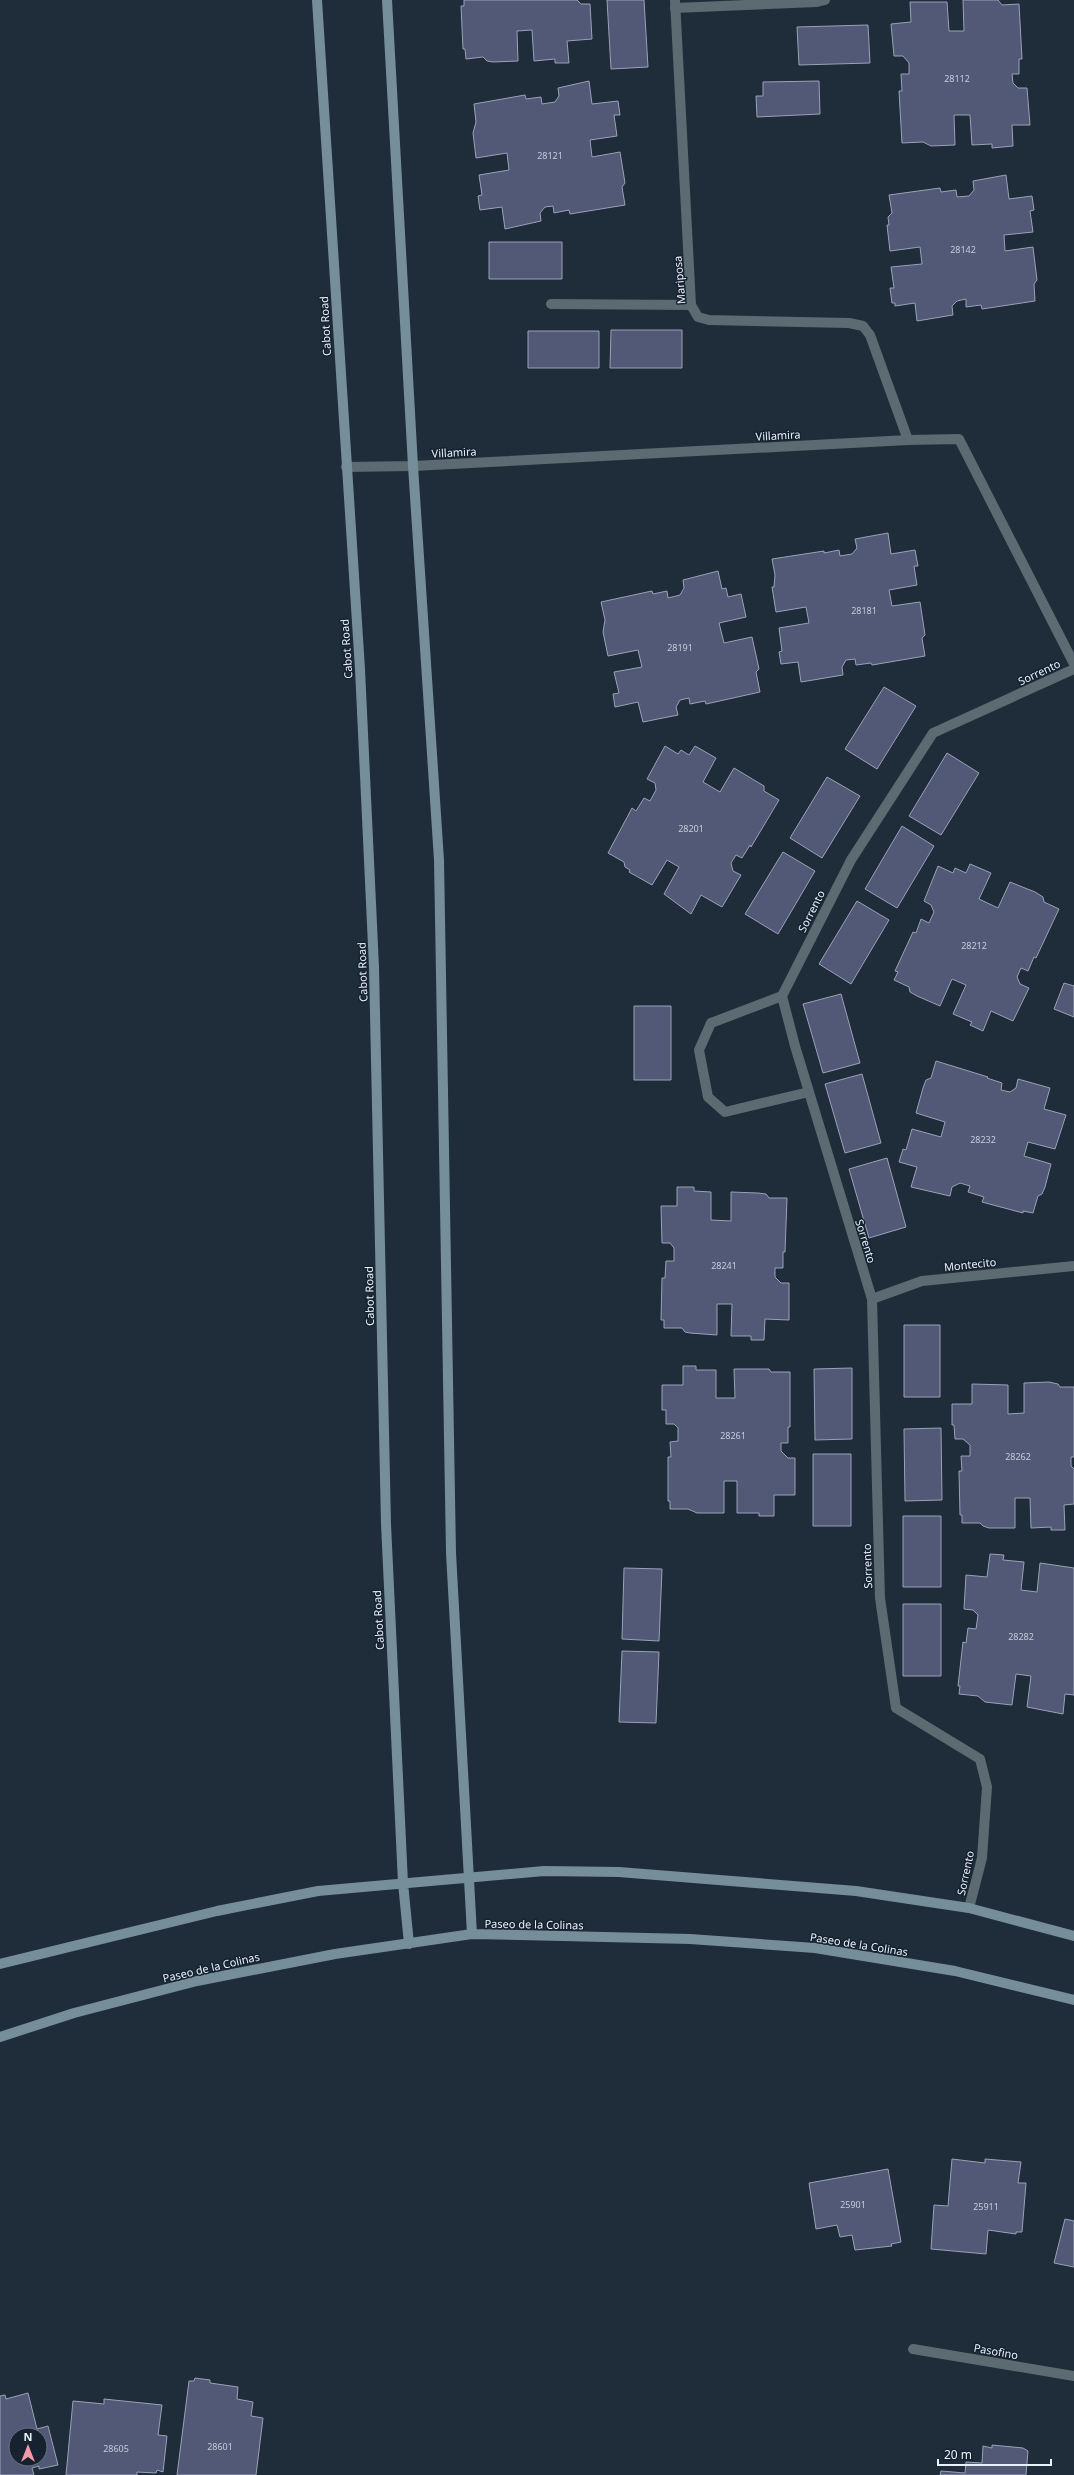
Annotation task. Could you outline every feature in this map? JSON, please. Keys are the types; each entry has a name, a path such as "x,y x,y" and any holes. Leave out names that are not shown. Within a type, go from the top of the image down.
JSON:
{"main road":[{"name":"Cabot Road","path":"317,0 360,668 374,967 386,1524 403,1883 409,1944"},
{"path":"387,0 413,466 439,860 451,1553 472,1934"},
{"path":"0,1964 224,1910 318,1891 544,1870 619,1872 856,1891 969,1908 1074,1936"},
{"name":"Paseo de la Colinas","path":"0,2037 74,2013 197,1981 313,1958 472,1934 690,1939 815,1948 956,1971 1074,2000"}],"street":[{"path":"675,4 818,2 825,0"},
{"name":"Mariposa","path":"675,4 691,305 698,317 709,320 850,323 863,326 870,335 908,440"},
{"path":"551,304 691,305"},
{"name":"Villamira","path":"346,467 413,466 908,440 959,439 1074,664"},
{"name":"Sorrento","path":"969,1908 982,1858 987,1787 980,1759 896,1708 880,1598 872,1299 808,1092 782,996 851,860 933,733 1074,669"},
{"path":"782,996 712,1023 699,1050 708,1097 725,1112 808,1092"},
{"name":"Montecito","path":"872,1299 922,1281 1074,1266"},
{"name":"Pasofino","path":"914,2349 1074,2376"}],"building":[{"path":"464,0 577,0 581,4 590,4 592,39 567,41 569,63 555,63 555,59 534,61 532,30 517,31 518,61 493,62 487,61 483,57 466,59 465,49 463,49 461,6 464,6"},
{"path":"607,0 644,0 648,67 611,69"},
{"path":"963,0 998,0 1002,5 1019,4 1022,59 1019,59 1019,74 1012,74 1013,83 1018,88 1027,88 1030,125 1012,125 1013,146 992,148 992,144 972,145 970,115 954,115 955,145 931,146 923,142 902,143 899,91 902,91 901,74 909,74 909,63 903,56 894,56 891,24 911,22 910,2 947,2 949,31 964,31"},
{"path":"868,25 870,63 799,65 797,27"},
{"path":"589,81 592,104 618,101 620,115 614,115 617,136 590,140 592,157 620,152 625,183 622,187 625,205 570,214 569,210 554,213 553,206 545,207 540,213 541,221 505,229 502,207 480,210 478,196 482,195 479,175 509,170 507,153 476,158 473,133 476,122 474,104 525,95 526,99 541,97 542,104 555,102 559,96 558,88"},
{"path":"819,81 820,114 757,117 756,96 763,96 763,82"},
{"path":"1006,175 1009,199 1032,196 1034,210 1030,211 1033,232 1004,235 1005,251 1033,247 1037,280 1034,284 1035,301 982,309 981,305 966,307 966,299 957,301 952,306 953,315 917,321 915,303 895,306 895,303 892,303 890,288 894,288 891,267 922,264 920,247 890,251 887,225 889,225 888,217 892,213 889,195 940,188 941,192 956,190 957,197 969,196 974,190 973,181"},
{"path":"489,242 562,242 562,279 489,279"},
{"path":"611,330 682,330 682,368 610,368"},
{"path":"528,331 599,331 599,368 528,368"},
{"path":"888,533 891,554 915,550 918,566 914,566 917,585 889,590 892,606 920,602 925,635 922,638 925,656 872,665 871,663 856,665 855,659 846,660 842,667 843,675 801,682 798,662 781,664 779,652 782,651 779,628 809,623 806,607 776,612 772,587 774,587 775,575 772,559 839,550 840,556 852,554 857,548 855,539"},
{"path":"718,571 722,589 726,588 728,597 741,594 746,617 719,623 724,643 752,637 759,669 756,672 760,692 706,704 705,701 690,704 689,698 680,700 676,707 678,715 643,722 638,702 615,707 613,694 619,693 614,672 642,667 638,650 608,656 603,632 605,620 601,602 652,591 653,594 667,591 668,598 680,595 684,588 683,580"},
{"path":"884,687 916,706 877,769 845,749"},
{"path":"665,746 678,754 681,750 689,755 695,746 716,758 703,782 720,792 734,768 764,786 764,791 779,800 751,847 750,845 742,858 736,855 731,863 733,871 741,875 722,907 701,895 691,914 664,894 679,867 667,860 652,885 629,872 630,870 625,867 624,862 608,853 632,808 636,811 644,798 650,801 656,790 655,783 647,779"},
{"path":"947,753 979,773 941,835 909,816"},
{"path":"827,777 860,796 822,858 790,838"},
{"path":"902,826 934,846 897,908 865,889"},
{"path":"783,852 815,871 778,934 745,914"},
{"path":"970,864 991,873 979,899 998,908 1010,882 1035,892 1043,897 1044,902 1059,909 1036,958 1034,957 1028,971 1021,968 1017,977 1020,984 1029,988 1013,1021 991,1011 983,1031 970,1025 972,1022 953,1014 966,985 952,979 940,1006 917,996 910,992 909,987 894,980 898,972 895,971 913,932 916,933 921,919 929,923 934,912 931,905 924,901 938,866 953,873 955,868 966,873"},
{"path":"857,901 889,920 851,984 819,964"},
{"path":"1064,983 1074,986 1074,1017 1054,1009"},
{"path":"841,994 860,1063 823,1073 803,1004"},
{"path":"634,1006 671,1006 671,1080 634,1080"},
{"path":"936,1061 988,1077 987,1078 1002,1083 1001,1090 1010,1092 1016,1088 1018,1079 1050,1088 1044,1109 1066,1115 1055,1149 1028,1142 1024,1156 1051,1164 1045,1187 1042,1194 1038,1196 1033,1213 1023,1211 1023,1213 982,1202 984,1197 968,1192 970,1186 960,1183 952,1187 950,1196 911,1187 917,1167 899,1162 903,1149 906,1150 912,1129 941,1137 945,1122 916,1113 926,1080 931,1078"},
{"path":"862,1074 881,1143 845,1153 825,1084"},
{"path":"887,1158 906,1227 869,1238 849,1169"},
{"path":"677,1187 694,1187 694,1191 711,1192 711,1220 731,1221 731,1192 766,1194 769,1198 787,1198 783,1268 775,1268 775,1277 781,1283 789,1283 789,1320 765,1319 764,1340 751,1340 751,1336 731,1336 732,1304 717,1304 717,1335 685,1332 682,1328 664,1328 664,1320 661,1320 662,1278 665,1278 666,1261 674,1261 674,1248 670,1243 662,1243 661,1206 677,1206"},
{"path":"904,1325 940,1325 940,1397 904,1397"},
{"path":"683,1366 696,1366 696,1370 716,1370 716,1398 735,1398 734,1369 769,1369 771,1372 790,1372 790,1427 788,1427 788,1443 781,1443 781,1451 788,1458 795,1458 795,1495 774,1495 774,1516 759,1516 759,1513 737,1513 737,1481 724,1481 724,1513 697,1513 688,1509 670,1509 670,1501 668,1501 668,1457 671,1457 670,1442 678,1441 678,1428 674,1424 666,1424 666,1410 662,1410 662,1385 683,1385"},
{"path":"852,1368 852,1439 815,1440 814,1369"},
{"path":"1049,1382 1058,1384 1060,1387 1074,1387 1074,1457 1071,1457 1071,1466 1074,1469 1074,1504 1064,1505 1065,1530 1051,1530 1051,1527 1031,1528 1030,1498 1015,1498 1015,1528 989,1528 980,1523 962,1523 962,1515 960,1515 959,1471 962,1471 961,1456 970,1456 970,1445 963,1439 955,1439 954,1425 952,1425 952,1404 972,1404 972,1384 1008,1385 1008,1414 1024,1413 1024,1383"},
{"path":"941,1428 942,1500 905,1501 904,1429"},
{"path":"813,1454 851,1454 851,1526 813,1526"},
{"path":"903,1516 941,1516 941,1587 903,1587"},
{"path":"990,1554 1004,1555 1003,1560 1024,1562 1021,1590 1037,1592 1040,1563 1074,1568 1074,1695 1065,1694 1063,1714 1027,1707 1031,1676 1016,1674 1012,1705 985,1702 978,1696 959,1694 960,1686 958,1686 963,1642 966,1643 968,1628 976,1629 978,1615 973,1610 964,1609 966,1575 987,1577"},
{"path":"624,1568 662,1569 659,1641 622,1639"},
{"path":"903,1604 941,1604 941,1676 903,1676"},
{"path":"622,1651 659,1652 656,1723 619,1722"},
{"path":"952,2159 985,2163 985,2159 1021,2162 1018,2183 1026,2183 1022,2232 1016,2232 1016,2234 988,2230 986,2254 931,2249 934,2205 948,2206"},
{"path":"888,2169 901,2242 891,2244 892,2246 855,2250 852,2235 840,2237 837,2225 816,2229 809,2183"},
{"path":"1065,2219 1074,2221 1074,2267 1054,2263"},
{"path":"195,2378 210,2380 210,2383 238,2387 237,2399 253,2402 251,2416 263,2418 256,2475 177,2475 189,2381 194,2381"},
{"path":"28,2393 36,2427 8,2427 8,2467 36,2467 32,2468 34,2475 0,2475 0,2396 5,2395 6,2399"},
{"path":"104,2399 162,2405 158,2435 167,2436 163,2472 157,2470 156,2473 137,2472 137,2475 66,2475 73,2401 104,2404"},
{"path":"48,2426 58,2465 39,2469 39,2467 48,2467 48,2427 44,2427"},
{"path":"992,2445 1023,2448 1028,2451 1026,2475 940,2475 941,2471 965,2473 966,2462 982,2463 983,2446 992,2448"}]}
